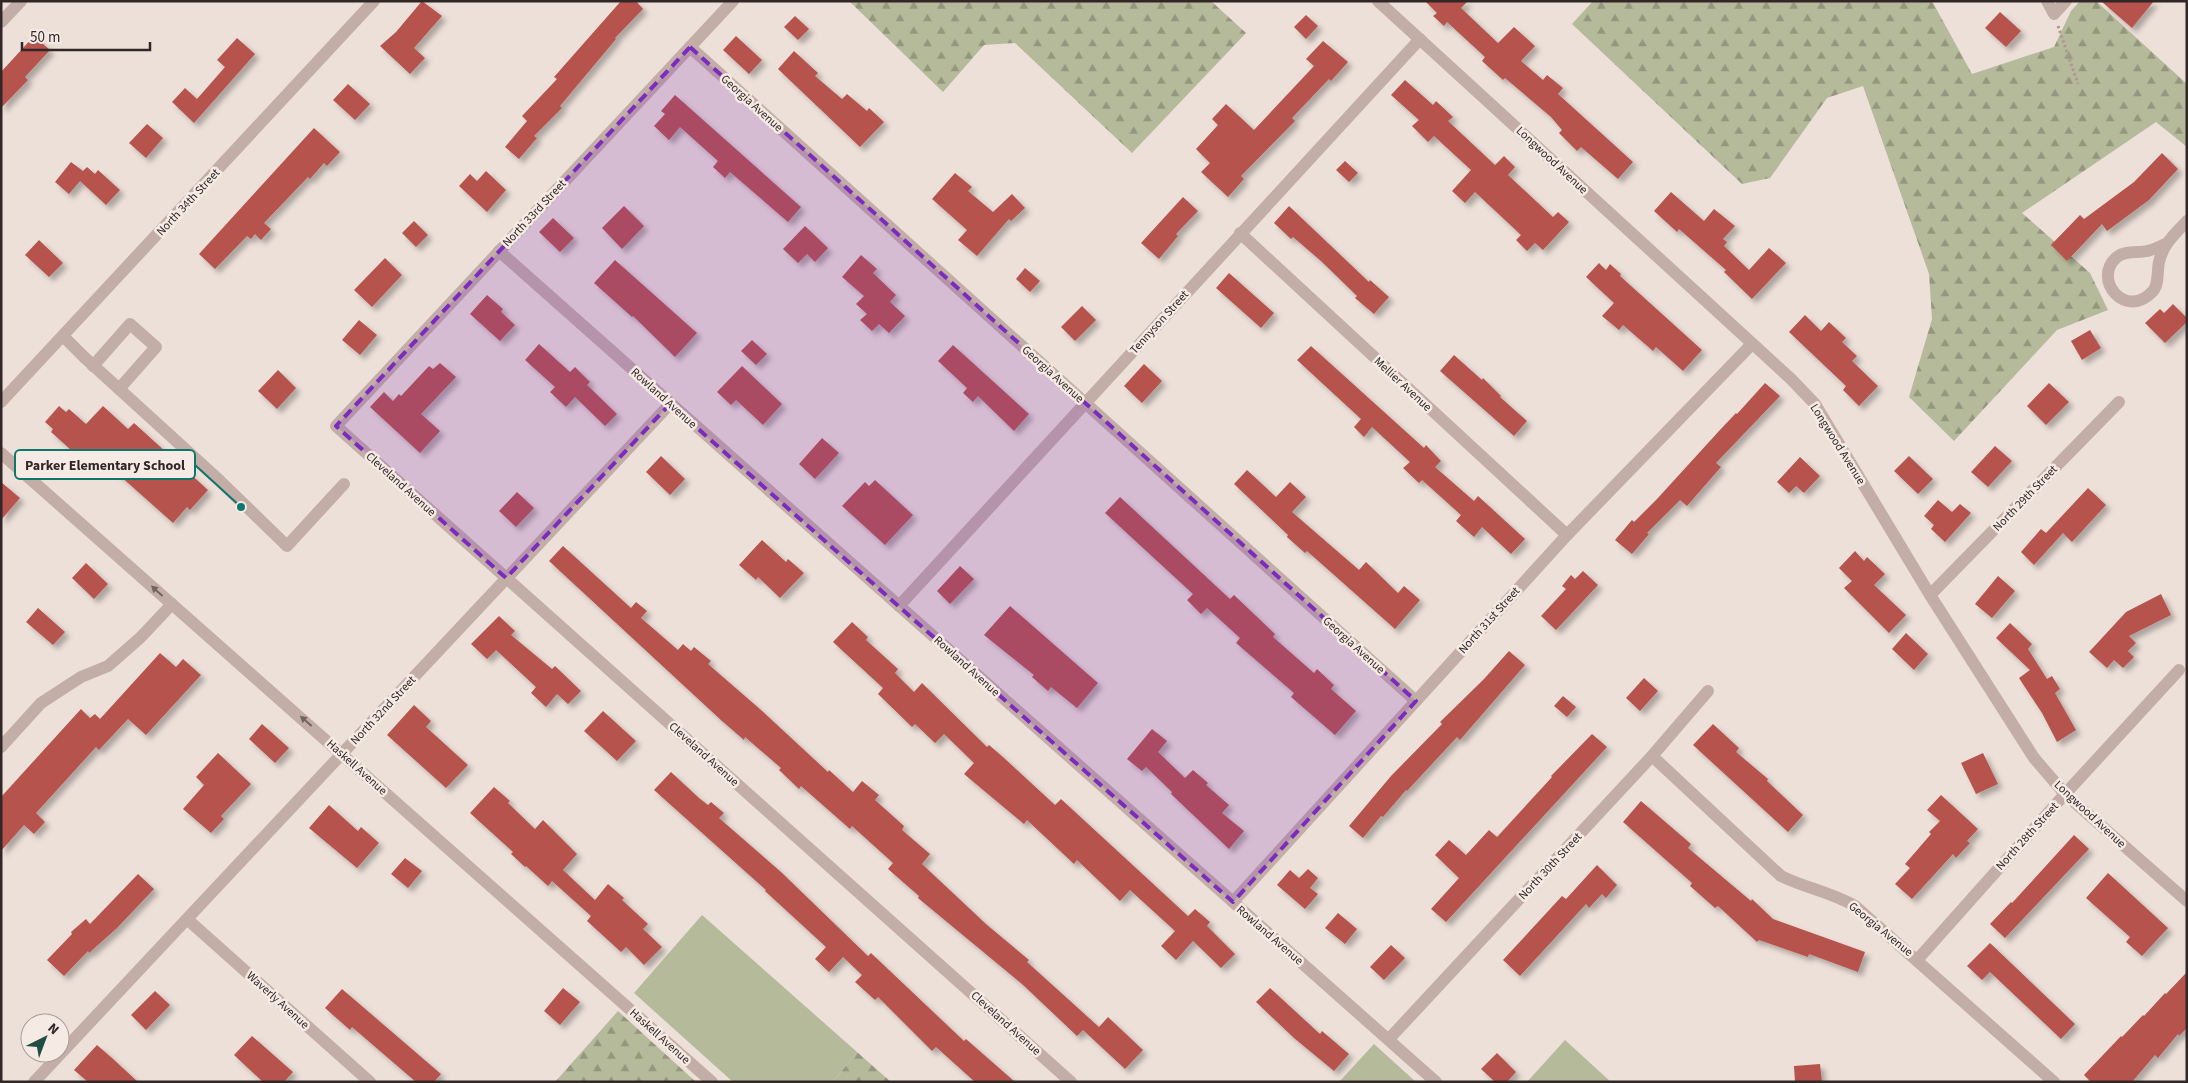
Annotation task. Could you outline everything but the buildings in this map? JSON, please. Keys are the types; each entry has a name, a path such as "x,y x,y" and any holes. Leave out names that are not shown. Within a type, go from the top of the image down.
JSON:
{"street":[{"path":"1,22 21,1"},
{"name":"North 34th Street","path":"1,402 374,1"},
{"name":"North 33rd Street","path":"336,426 733,1"},
{"name":"Longwood Avenue","path":"1378,1 1791,378 1815,404 1930,594 2034,758 2064,794 2187,902"},
{"path":"2047,1 2054,14 2066,1"},
{"name":"Tennyson Street","path":"899,606 1420,39"},
{"name":"Georgia Avenue","path":"690,48 1416,700"},
{"path":"2165,244 2149,251 2122,254 2116,258 2110,268 2108,281 2116,296 2128,302 2140,301 2154,290 2158,274 2158,262 2165,244 2187,221"},
{"name":"Mellier Avenue","path":"1240,233 1566,535"},
{"name":"Rowland Avenue","path":"499,251 1436,1082"},
{"path":"93,366 130,324 156,347 119,389"},
{"path":"63,336 93,366 219,480 287,546 344,484"},
{"name":"North 31st Street","path":"1233,902 1566,535 1752,344"},
{"name":"North 29th Street","path":"1930,594 2119,402"},
{"name":"North 32nd Street","path":"34,1082 670,404"},
{"name":"Cleveland Avenue","path":"336,426 1071,1082"},
{"name":"Haskell Avenue","path":"1,452 712,1082"},
{"path":"1,746 41,703 81,677 108,666 141,638 172,604"},
{"name":"North 28th Street","path":"1918,960 2064,794 2179,670"},
{"name":"North 30th Street","path":"1389,1039 1652,756 1708,691"},
{"name":"Georgia Avenue","path":"1652,756 1781,876 1799,885 1845,900 1855,906 2054,1082"},
{"name":"Waverly Avenue","path":"187,919 370,1082"}],"path":[{"path":"2054,14 2078,84"}],"highlighted area":[{"path":"690,47 1416,701 1233,902 670,404 506,578 336,426"}],"green space":[{"path":"849,1 1211,1 1246,33 1132,153 1015,43 984,45 943,92"},
{"path":"1593,1 1932,1 1972,74 2054,47 2071,11 2080,1 2096,1 2187,84 2187,147 2156,122 2022,213 2090,273 2108,310 2057,330 1954,441 1909,397 1932,319 1929,274 1863,86 1827,98 1770,178 1742,184 1572,24"},
{"path":"702,915 857,1052 833,1082 733,1082 634,993"},
{"path":"618,1011 696,1082 555,1082"},
{"path":"1565,1040 1611,1082 1527,1082"},
{"path":"1374,1044 1416,1082 1339,1082"},
{"path":"857,1052 891,1082 833,1082"}],"place":[{"name":"Parker Elementary School","path":"241,507"}]}
